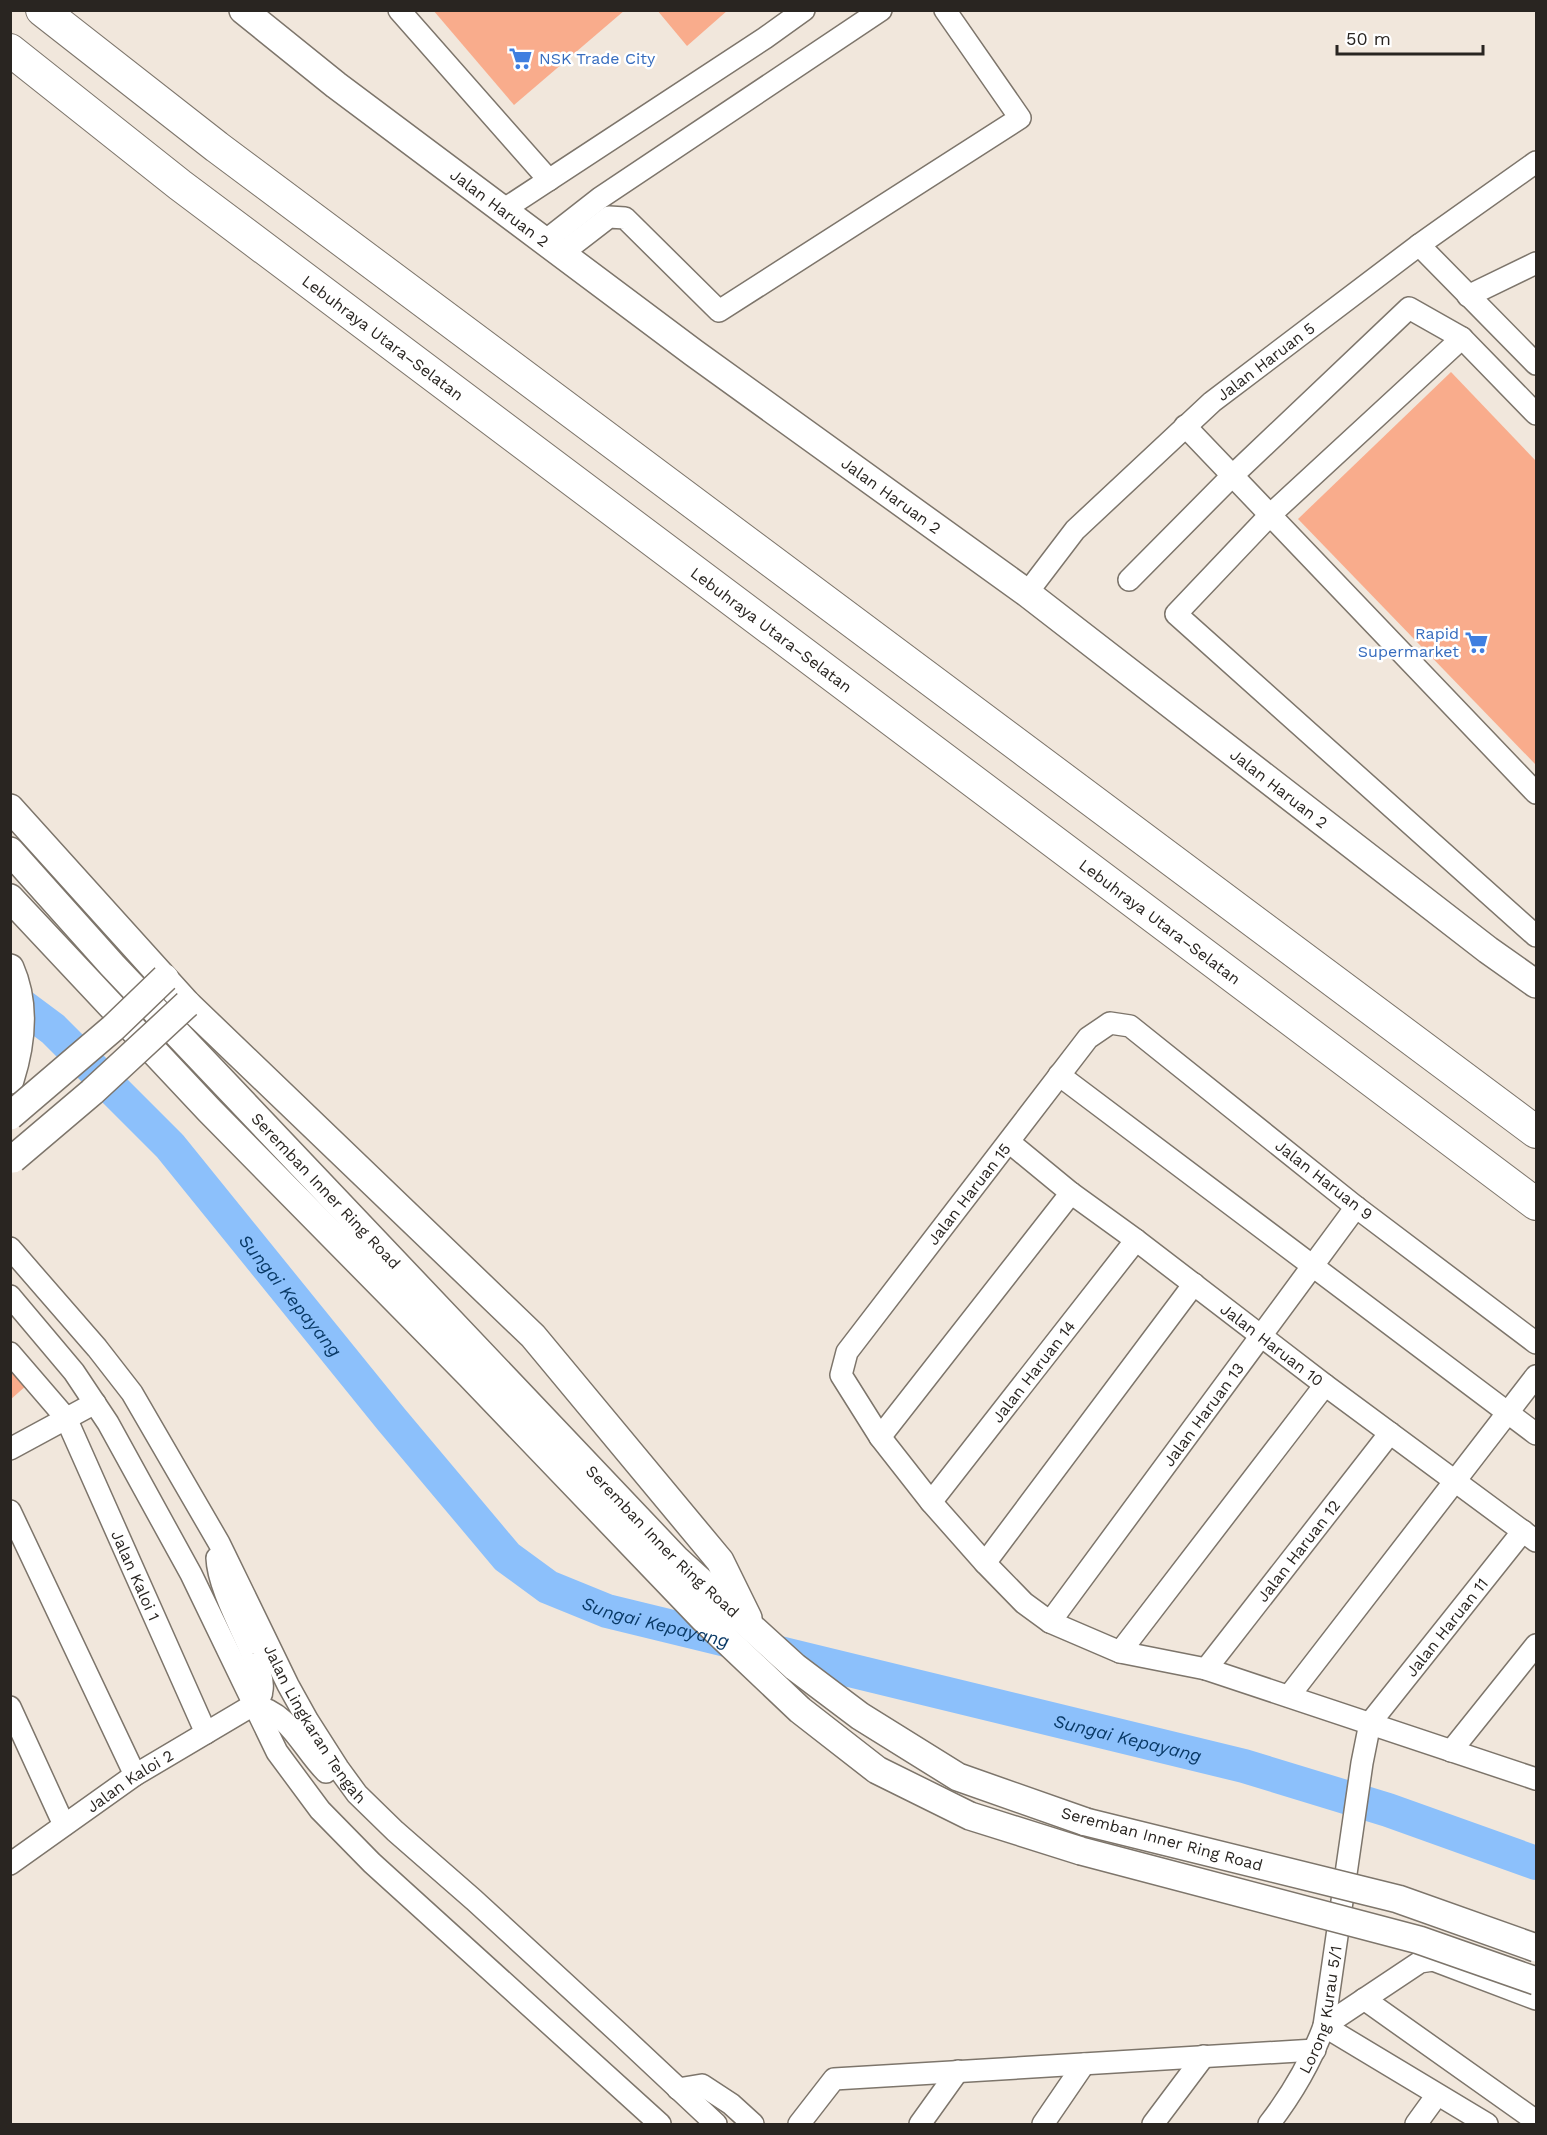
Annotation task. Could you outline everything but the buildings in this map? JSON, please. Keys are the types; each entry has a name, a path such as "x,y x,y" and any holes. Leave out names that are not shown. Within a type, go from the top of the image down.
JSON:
{"highway":[{"path":"42,10 217,147 1536,1132"},
{"name":"Lebuhraya Utara–Selatan","path":"10,50 180,185 1536,1204"}],"main road":[{"name":"Jalan Haruan 2","path":"243,10 336,85 694,353 1027,593 1536,984"},
{"path":"10,808 187,1004 533,1336 720,1561 754,1632"},
{"name":"Seremban Inner Ring Road","path":"10,851 112,965 666,1563 703,1618 800,1710 877,1770 970,1816 1081,1851 1419,1940 1536,1981"},
{"name":"Seremban Inner Ring Road","path":"10,898 209,1110 470,1375 666,1563 860,1716 958,1777 1086,1822 1398,1899 1536,1948"},
{"path":"10,968 16,981 21,1003 19,1045 10,1080"},
{"path":"10,1116 113,1028 165,978"},
{"path":"12,1160 92,1092 187,1004"}],"street":[{"path":"399,10 549,180"},
{"path":"503,210 804,10"},
{"path":"553,247 600,198 881,10"},
{"path":"553,247 609,217 625,218 719,311 1020,118 945,10"},
{"name":"Jalan Haruan 5","path":"1027,593 1075,530 1212,402 1419,245 1536,162"},
{"path":"1419,245 1536,364"},
{"path":"1468,296 1536,263"},
{"path":"1129,580 1232,476 1409,308 1462,338 1536,414"},
{"path":"1462,338 1270,515 1176,614 1536,936"},
{"path":"1185,426 1536,793"},
{"name":"Jalan Haruan 15","path":"880,1437 841,1375 847,1352 1088,1038 1110,1023"},
{"name":"Jalan Haruan 9","path":"1110,1023 1130,1026 1356,1207 1536,1343"},
{"path":"1059,1075 1536,1434"},
{"name":"Jalan Haruan 10","path":"1008,1142 1325,1385 1530,1536"},
{"path":"1071,1192 880,1437 931,1502 1024,1603 1050,1622 1120,1652 1206,1669 1536,1779"},
{"name":"Jalan Haruan 13","path":"1050,1622 1356,1207"},
{"name":"Jalan Haruan 14","path":"931,1502 1136,1240"},
{"name":"Jalan Lingkaran Tengah","path":"10,1248 97,1348 132,1393 219,1543 298,1703 357,1794 716,2124"},
{"path":"985,1563 1194,1284"},
{"path":"10,1296 74,1372 108,1423 191,1574 277,1752 320,1810 372,1863 660,2124"},
{"name":"Jalan Kaloi 1","path":"10,1353 66,1418 206,1733"},
{"path":"1288,1696 1536,1376"},
{"path":"1120,1652 1325,1385"},
{"path":"10,1449 95,1403"},
{"name":"Jalan Haruan 12","path":"1206,1669 1390,1433"},
{"path":"10,1511 135,1774"},
{"name":"Jalan Haruan 11","path":"1370,1723 1530,1536"},
{"path":"219,1543 217,1569 262,1680 262,1694 253,1705"},
{"path":"1451,1751 1536,1645"},
{"path":"253,1705 275,1713 297,1734 323,1769 357,1794"},
{"name":"Jalan Kaloi 2","path":"10,1864 135,1774 253,1705"},
{"path":"10,1707 64,1825"},
{"name":"Lorong Kurau 5/1","path":"1269,2124 1287,2101 1315,2050 1324,2026 1362,1763 1370,1723"},
{"path":"1487,2124 1324,2026 1427,1959 1433,1959 1536,1999"},
{"path":"1364,1999 1536,2121"},
{"path":"799,2124 834,2079 1315,2050"},
{"path":"1154,2124 1204,2056"},
{"path":"1043,2124 1084,2064"},
{"path":"920,2124 958,2071"},
{"path":"678,2089 702,2085 731,2104 753,2124"},
{"path":"1416,2124 1437,2095"}],"waterway":[{"name":"Sungai Kepayang","path":"10,997 53,1029 170,1146 391,1419 507,1557 548,1587 607,1611 1244,1766 1388,1810 1536,1863"}],"place":[{"name":"NSK Trade City","path":"521,58"},
{"name":"Rapid Supermarket","path":"1477,642"}]}
